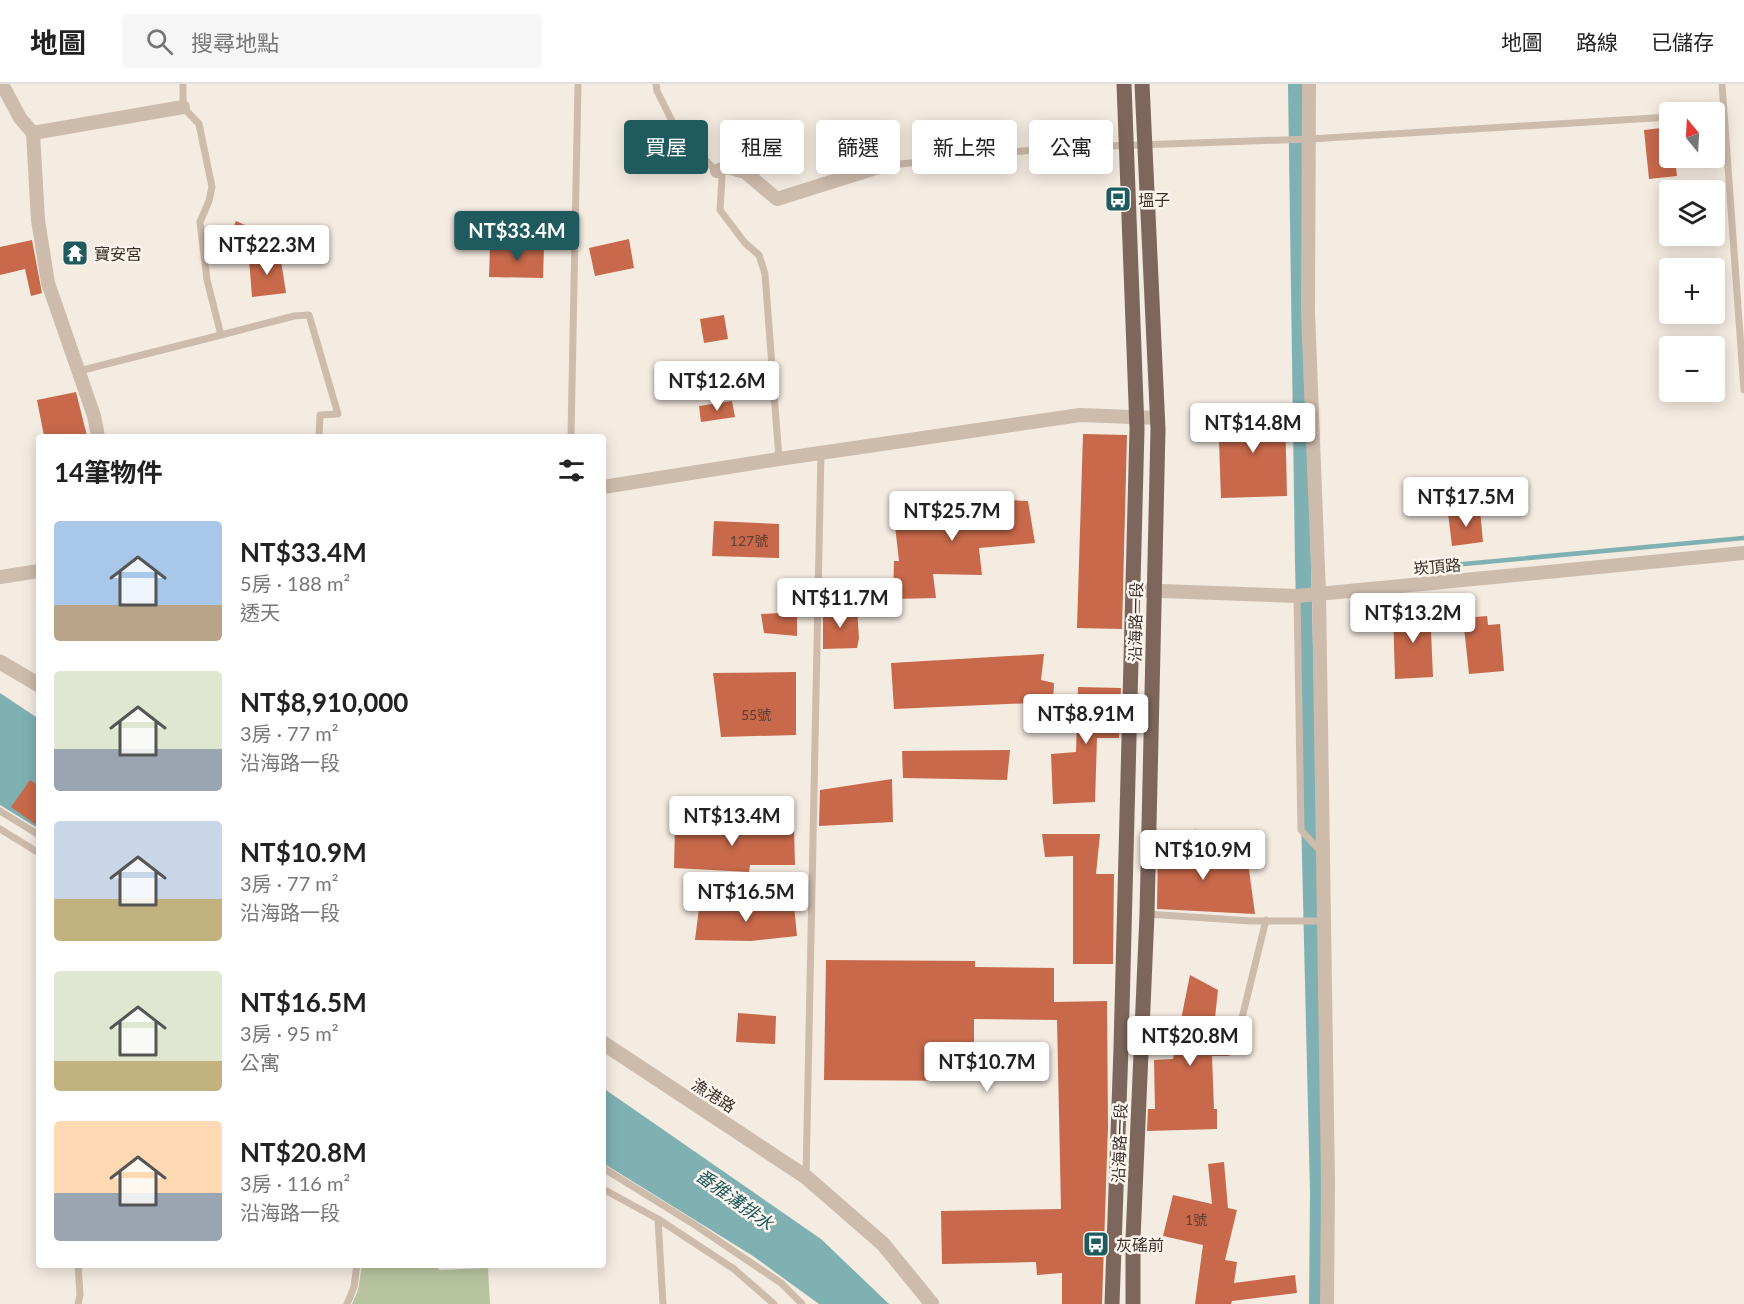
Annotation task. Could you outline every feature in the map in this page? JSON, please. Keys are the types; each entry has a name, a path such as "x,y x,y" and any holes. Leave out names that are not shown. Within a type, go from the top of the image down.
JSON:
{"main road":[{"name":"沿海路一段","path":"1112,1304 1121,1048 1136,418 1124,84"},
{"name":"沿海路一段","path":"1133,1304 1133,1239 1147,914 1158,418 1142,84"},
{"path":"1125,885 1147,888"},
{"path":"1121,1048 1141,1048"}],"street":[{"path":"2,84 20,118 33,133 38,220 48,283 79,371 98,434"},
{"path":"1309,84 1308,312 1319,594 1328,1183 1327,1304"},
{"path":"33,133 183,107"},
{"path":"717,171 727,167 745,172 777,199 857,174"},
{"path":"606,487 1080,415 1158,418"},
{"name":"崁頂路","path":"1133,590 1297,596 1744,553"},
{"path":"0,577 36,571"},
{"path":"0,662 36,684"},
{"name":"漁港路","path":"606,1045 806,1177 883,1244 932,1304"}],"lane":[{"path":"183,84 183,107 199,124 212,187 200,222 207,280 221,335"},
{"path":"571,434 578,84"},
{"path":"656,84 657,91 677,132 722,177 720,210 745,243 759,255 765,274 779,459"},
{"path":"1722,84 1723,102"},
{"path":"900,164 1052,148 1310,139 1659,118"},
{"path":"1725,128 1744,390"},
{"path":"79,371 294,316 309,315 338,414 320,415 319,434"},
{"path":"806,1177 820,453"},
{"path":"1297,596 1301,830 1322,854"},
{"path":"0,811 36,833"},
{"path":"0,829 36,851"},
{"path":"1147,914 1251,921 1324,921"},
{"path":"1241,1022 1266,920"},
{"path":"606,1170 782,1282 802,1304"},
{"path":"606,1191 658,1219 734,1269 774,1304"},
{"path":"658,1219 663,1304"},
{"path":"78,1268 80,1294 78,1304"},
{"path":"347,1304 354,1287 356,1268"}],"green space":[{"path":"362,1268 439,1268 439,1270 488,1268 490,1304 352,1304 358,1290"}],"water":[{"path":"0,693 36,717 36,827 0,805"},
{"name":"番雅溝排水","path":"606,1090 821,1239 889,1304 819,1304 753,1256 606,1165"}],"building":[{"path":"1659,128 1659,168 1676,168 1677,176 1649,179 1644,130"},
{"path":"236,221 247,226 233,261 219,257"},
{"path":"629,239 634,268 595,276 589,248"},
{"path":"32,240 42,293 31,296 25,269 0,275 0,247"},
{"path":"490,246 544,247 543,278 489,277"},
{"path":"280,254 286,293 252,297 249,259"},
{"path":"724,315 728,339 704,343 700,319"},
{"path":"76,392 86,434 44,434 37,400"},
{"path":"732,401 735,417 701,422 699,406"},
{"path":"1285,411 1287,496 1221,498 1218,413"},
{"path":"1083,434 1127,435 1122,629 1077,628"},
{"path":"1006,500 1028,501 1035,543 979,548 982,575 933,574 936,598 893,599 894,561 899,561 893,508 1006,505"},
{"path":"1480,510 1483,542 1452,546 1448,513"},
{"path":"714,521 779,524 779,558 712,556"},
{"path":"823,608 857,610 859,638 857,648 823,649"},
{"path":"1430,608 1433,677 1395,679 1393,610"},
{"path":"797,612 797,636 764,633 761,614"},
{"path":"1487,616 1488,625 1500,624 1504,671 1469,674 1463,618"},
{"path":"1044,654 1041,680 1054,683 1053,702 894,709 891,663"},
{"path":"796,672 796,735 721,737 713,673"},
{"path":"1078,687 1121,688 1119,738 1097,738 1095,802 1053,804 1051,754 1076,752"},
{"path":"1010,750 1007,780 903,778 902,751"},
{"path":"892,779 893,822 819,826 820,790"},
{"path":"30,780 36,784 36,825 11,807"},
{"path":"675,825 794,828 795,865 750,865 749,872 674,868"},
{"path":"1196,829 1198,855 1247,855 1255,914 1157,909 1158,846 1174,853"},
{"path":"1042,834 1100,834 1096,874 1114,874 1113,964 1073,964 1073,856 1045,857"},
{"path":"794,905 797,936 751,941 695,940 699,908"},
{"path":"826,960 975,961 975,967 1054,968 1054,1002 1107,1001 1108,1126 1102,1304 1062,1304 1062,1273 1037,1275 1036,1262 942,1264 941,1211 1061,1209 1057,1020 974,1019 974,1081 824,1080"},
{"path":"1190,975 1218,990 1213,1037 1236,1037 1229,1056 1212,1056 1217,1129 1147,1131 1148,1109 1155,1109 1154,1060 1173,1059"},
{"path":"738,1013 776,1016 775,1044 736,1042"},
{"path":"1224,1162 1228,1208 1237,1210 1225,1260 1237,1262 1234,1283 1295,1275 1297,1293 1232,1301 1231,1304 1195,1304 1203,1245 1163,1236 1173,1195 1212,1204 1208,1164"}],"waterway":[{"path":"1296,84 1303,563 1318,1192 1317,1304"},
{"path":"1431,567 1744,538"}],"place":[{"name":"塭子","path":"1118,199"},
{"name":"寶安宮","path":"75,253"},
{"name":"灰磘前","path":"1096,1244"}]}
